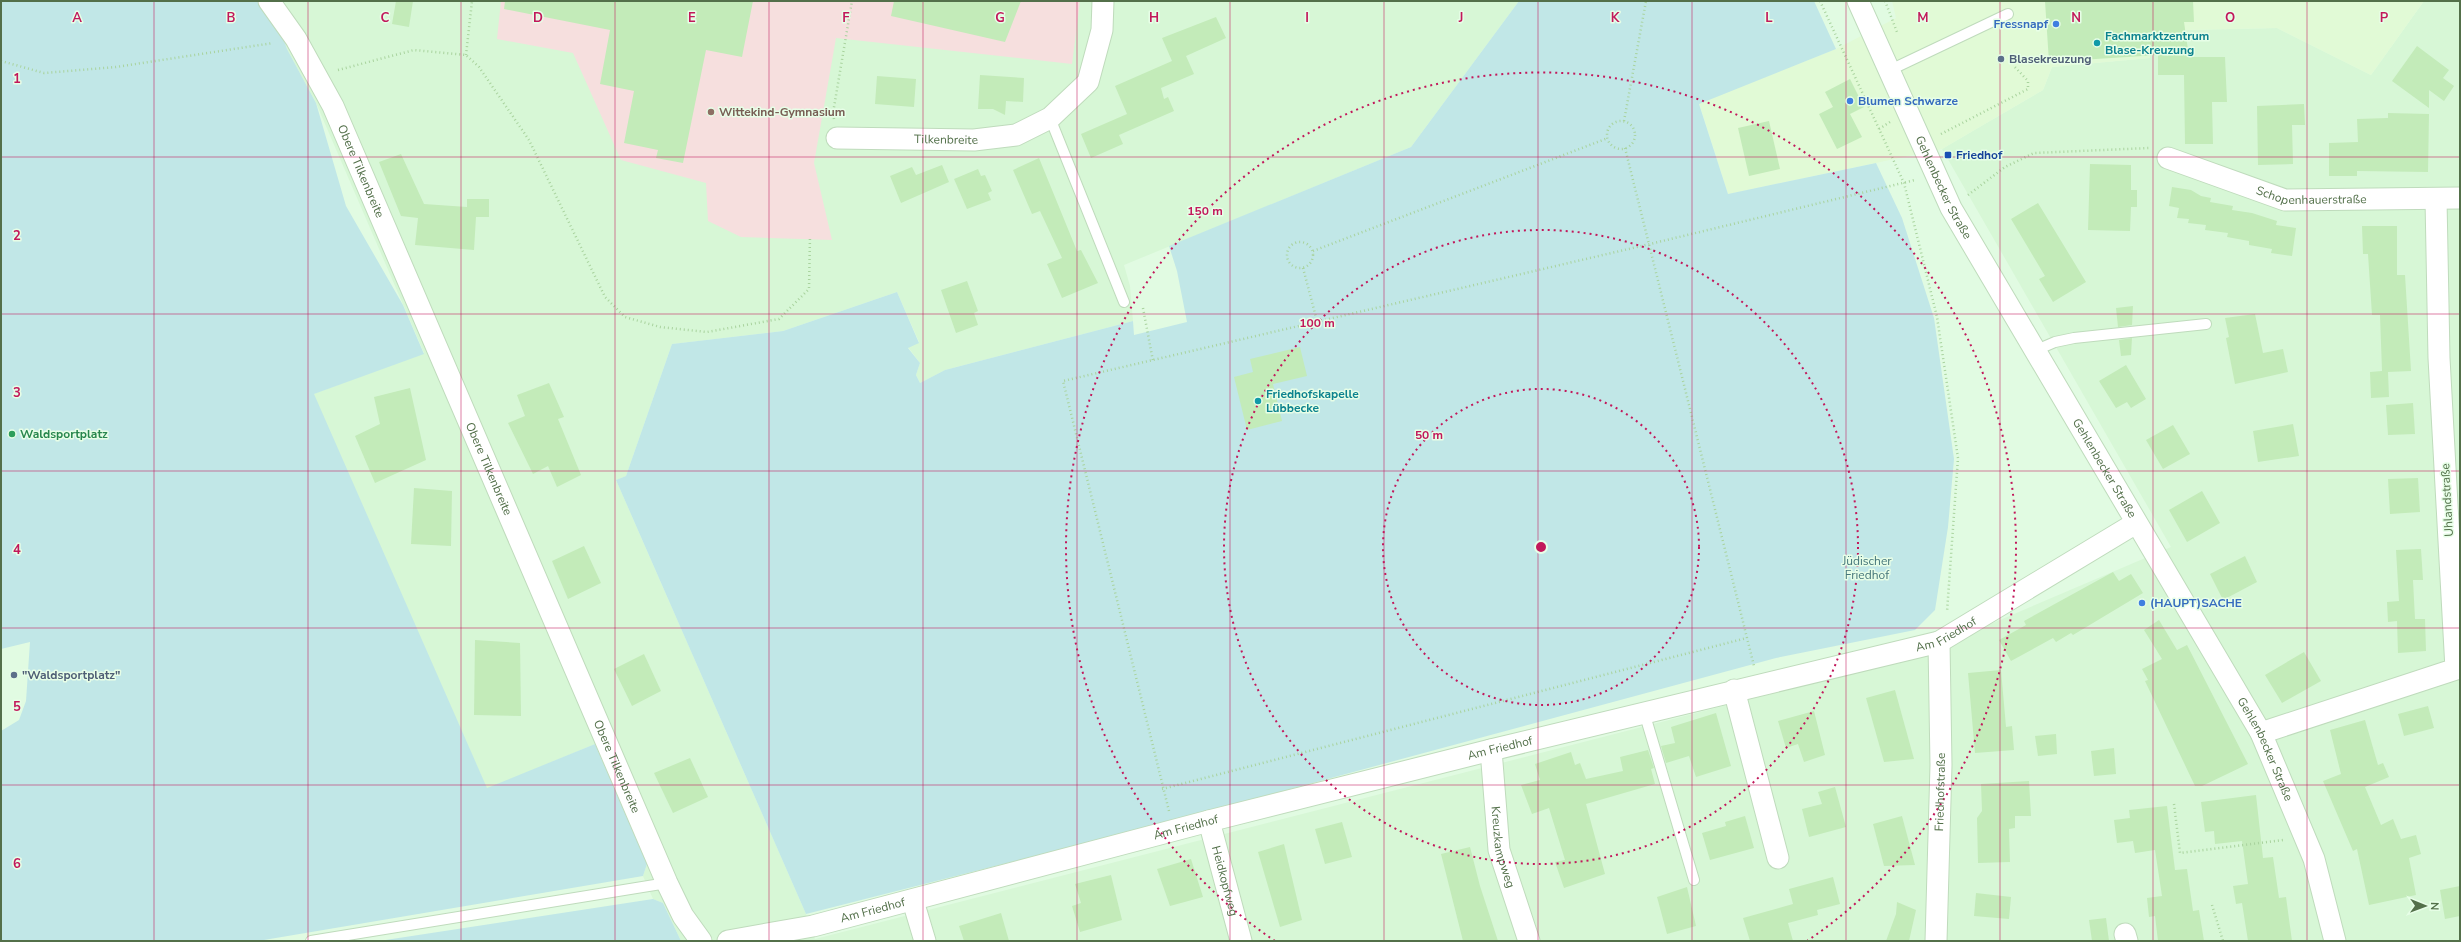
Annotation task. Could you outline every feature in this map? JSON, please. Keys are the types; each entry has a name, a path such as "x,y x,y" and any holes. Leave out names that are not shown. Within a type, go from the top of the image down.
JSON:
{"street":[{"name":"Obere Tilkenbreite","path":"270,1 296,40 333,106 667,883 683,916 701,941"},
{"name":"Tilkenbreite","path":"837,138 974,140 1016,136 1050,118 1088,82 1102,30 1104,1"},
{"name":"Gehlenbecker Straße","path":"1858,1 1888,71 1951,208 2034,352 2261,733 2314,859 2335,941"},
{"name":"Schopenhauerstraße","path":"2168,158 2285,200 2460,198"},
{"name":"Uhlandstraße","path":"2261,733 2456,669 2440,358 2436,198"},
{"name":"Am Friedhof","path":"728,941 813,926 913,901 1209,821 1644,712 1942,641 2136,523"},
{"name":"Friedhofstraße","path":"1936,941 1941,765 1942,641"},
{"path":"1734,690 1778,858"},
{"name":"Kreuzkampweg","path":"1491,750 1499,850 1529,941"},
{"name":"Heidkopfweg","path":"1209,821 1241,941"},
{"path":"913,901 925,941"}],"lane":[{"path":"1888,71 2008,14"},
{"path":"1050,118 1124,302"},
{"path":"2034,352 2055,342 2074,338 2206,324"},
{"path":"1644,712 1694,880"},
{"path":"311,941 667,883"}],"path":[{"path":"466,55 472,1"},
{"path":"837,138 832,113 852,1"},
{"path":"1624,121 1646,1"},
{"path":"1820,1 1904,183 1937,317 1958,458 1942,641"},
{"path":"1,61 44,73 51,73 116,68 296,40"},
{"path":"316,75 414,50 466,55 479,67 529,140 605,297 625,317 660,327 707,332 779,319 809,290 810,236"},
{"path":"1937,137 2028,89 2028,81 2013,65"},
{"path":"1624,121 1632,126 1635,134 1633,143 1625,148 1616,148 1608,138 1611,125 1624,121"},
{"path":"1313,251 1608,138"},
{"path":"1625,148 1759,684"},
{"path":"1951,208 2005,167 2034,153 2155,148 2168,158"},
{"path":"1747,638 1162,788 1063,382 1904,183"},
{"path":"1304,242 1313,251 1310,264 1303,268 1290,264 1287,256 1289,248 1295,243 1304,242"},
{"path":"1303,268 1317,322"},
{"path":"1143,308 1153,361"},
{"path":"2174,804 2180,853 2305,837"},
{"path":"2212,905 2223,941"}],"shaded area":[{"path":"259,1 1519,1 1411,147 1124,265 1130,286 1133,321 945,370 920,383 916,375 920,363 908,347 919,342 897,292 783,331 672,344 626,476 616,480 806,914 815,939 1911,658 2171,547 1942,149 2043,90 2052,67 2149,58 2149,34 2188,30 2277,28 2371,75 2424,1 2460,1 2460,941 681,941 663,903 653,899 643,876 647,864 595,744 487,789 313,394 424,353 316,103 287,49 280,29"},
{"name":"Wittekind-Gymnasium","path":"501,1 1080,1 1072,64 836,38 814,163 832,240 741,237 708,221 706,183 621,160 573,53 497,39"},
{"path":"1892,1 2424,1 2371,75 2277,28 2188,30 2149,34 2150,58 2052,67 2043,90 1942,149 1728,194 1699,103 1836,49 1896,18"}],"green space":[{"path":"1,1 259,1 280,29 287,49 316,103 346,206 403,305 424,354 314,394 487,788 595,744 647,864 643,876 258,941 1,941 1,731 19,720 26,701 30,642 1,649"},
{"name":"Jüdischer Friedhof","path":"1519,1 1814,1 1836,49 1699,104 1728,194 1876,163 1902,218 1934,318 1954,459 1948,527 1935,610 1915,630 1776,658 1142,829 806,914 616,480 626,476 672,344 783,331 897,292 919,343 908,348 920,363 916,375 920,383 945,370 1133,321 1134,335 1187,322 1177,271 1169,246 1411,147"},
{"path":"653,899 663,903 681,941 379,941"}],"building":[{"path":"396,1 413,1 409,27 392,24"},
{"path":"505,1 753,1 742,57 706,50 683,163 656,158 658,150 624,143 634,91 600,84 610,30 504,9"},
{"path":"894,1 1021,1 1005,42 891,16"},
{"path":"2045,1 2193,1 2194,22 2184,22 2189,57 2225,57 2227,102 2212,102 2213,144 2185,144 2184,75 2158,75 2158,55 2049,62"},
{"path":"1216,17 1226,38 1186,56 1194,74 1161,88 1164,99 1168,97 1174,111 1119,135 1123,144 1091,158 1081,134 1127,114 1115,86 1172,61 1162,38"},
{"path":"2417,46 2449,70 2443,78 2454,86 2444,101 2429,90 2429,108 2392,81"},
{"path":"980,75 1024,78 1023,102 1006,101 1005,115 993,109 978,109"},
{"path":"877,76 916,79 914,107 875,104"},
{"path":"1850,79 1864,107 1850,114 1862,137 1837,149 1819,114 1833,107 1825,92"},
{"path":"2304,104 2305,125 2292,125 2293,164 2258,165 2257,106"},
{"path":"2388,113 2429,114 2428,172 2357,171 2357,176 2329,176 2329,143 2358,142 2357,119 2388,118"},
{"path":"1769,121 1780,169 1749,176 1738,128"},
{"path":"401,154 424,204 467,207 467,199 489,199 489,217 476,217 474,250 415,245 418,218 401,216 379,162"},
{"path":"1039,158 1077,251 1081,250 1098,283 1062,298 1047,264 1062,258 1040,211 1032,214 1013,170"},
{"path":"2090,164 2131,165 2131,190 2137,190 2137,207 2131,207 2130,231 2088,230"},
{"path":"942,165 949,182 901,203 890,176 912,167 916,175"},
{"path":"978,169 981,176 985,175 992,191 988,193 991,200 967,209 954,179"},
{"path":"2172,187 2191,190 2201,196 2211,198 2210,202 2233,206 2232,210 2252,213 2277,221 2276,225 2296,228 2292,256 2271,253 2272,249 2249,245 2249,241 2227,237 2228,233 2205,230 2206,225 2188,223 2189,219 2177,218 2179,208 2169,206"},
{"path":"2038,203 2086,282 2053,302 2039,279 2045,276 2011,219"},
{"path":"2362,226 2397,226 2397,275 2405,275 2411,371 2388,372 2389,397 2371,398 2370,372 2382,371 2380,315 2372,315 2368,254 2363,254"},
{"path":"967,281 978,311 974,313 978,325 956,333 941,290"},
{"path":"2133,306 2132,325 2118,327 2116,308"},
{"path":"2255,314 2263,353 2283,349 2288,372 2235,384 2226,338 2229,337 2225,318"},
{"path":"2132,338 2131,355 2121,356 2119,340"},
{"name":"Friedhofskapelle Lübbecke","path":"1300,347 1307,376 1273,384 1282,421 1247,430 1234,377 1253,372 1250,359"},
{"path":"2126,365 2146,399 2131,408 2127,402 2116,408 2099,381"},
{"path":"549,383 564,417 558,419 581,475 557,487 548,466 533,474 508,423 525,416 517,395"},
{"path":"410,388 426,460 375,483 355,436 380,424 374,397"},
{"path":"2413,403 2415,434 2388,435 2386,405"},
{"path":"2293,424 2299,456 2258,462 2253,431"},
{"path":"2173,425 2190,454 2163,469 2146,440"},
{"path":"2418,478 2420,512 2390,514 2388,479"},
{"path":"414,488 452,491 451,546 411,544"},
{"path":"2202,491 2220,523 2187,542 2169,510"},
{"path":"584,546 601,583 568,599 552,561"},
{"path":"2421,549 2423,580 2413,580 2415,619 2425,619 2426,651 2398,653 2397,621 2388,622 2387,602 2399,601 2396,550"},
{"path":"2245,556 2257,582 2223,600 2210,574"},
{"path":"2113,572 2119,581 2131,574 2143,593 2073,635 2071,633 2056,642 2053,638 2011,661 1999,640 2026,625 2024,621"},
{"path":"2159,620 2177,650 2187,645 2248,764 2202,786 2195,786 2145,681 2148,680 2142,669 2162,659 2144,630"},
{"path":"475,640 520,643 521,716 474,715"},
{"path":"2304,652 2321,681 2282,703 2265,675"},
{"path":"644,654 661,691 632,706 614,669"},
{"path":"2001,670 2006,727 2012,726 2014,750 1975,753 1968,673"},
{"path":"1895,690 1914,759 1884,762 1866,698"},
{"path":"2428,706 2434,728 2404,736 2398,714"},
{"path":"1814,711 1825,755 1804,762 1798,744 1786,748 1778,721"},
{"path":"1716,713 1731,766 1696,777 1689,756 1666,763 1661,746 1675,743 1671,727"},
{"path":"2365,720 2378,765 2383,763 2389,777 2365,787 2381,825 2393,819 2401,839 2416,835 2421,854 2409,858 2416,895 2369,905 2357,849 2353,851 2323,781 2341,774 2330,730"},
{"path":"2056,734 2057,754 2038,756 2035,736"},
{"path":"2114,748 2116,774 2094,776 2091,751"},
{"path":"1648,750 1654,768 1651,769 1655,784 1586,804 1605,874 1564,888 1555,862 1565,860 1549,808 1532,814 1521,785 1540,780 1535,764 1571,752 1575,765 1580,763 1586,779 1623,771 1620,757"},
{"path":"690,758 708,797 673,813 654,773"},
{"path":"2029,781 2031,816 2015,816 2015,828 2009,829 2010,862 1978,863 1977,818 1982,811 1981,784"},
{"path":"1835,787 1846,827 1809,837 1802,809 1822,804 1818,792"},
{"path":"2256,795 2263,858 2273,857 2279,898 2286,897 2292,941 2248,941 2242,903 2236,904 2233,886 2248,884 2242,841 2215,844 2214,831 2205,832 2201,802"},
{"path":"2167,806 2175,870 2187,869 2193,911 2199,910 2204,941 2158,941 2155,916 2149,917 2147,898 2162,896 2155,850 2135,853 2133,841 2117,843 2114,820 2130,818 2129,810"},
{"path":"1745,816 1754,848 1710,860 1702,833 1726,826 1725,822"},
{"path":"1902,816 1915,865 1884,866 1873,824"},
{"path":"1342,822 1352,857 1325,864 1315,829"},
{"path":"1284,844 1302,920 1280,927 1258,852"},
{"path":"1470,847 1480,886 1498,941 1463,941 1441,854"},
{"path":"1191,859 1203,897 1170,906 1157,869"},
{"path":"1111,875 1122,920 1080,932 1072,906 1081,903 1075,884"},
{"path":"1833,877 1840,904 1817,910 1818,915 1788,923 1793,941 1750,941 1743,918 1793,904 1789,889"},
{"path":"2460,886 2460,916 2445,919 2440,890"},
{"path":"1687,887 1696,926 1667,934 1657,897"},
{"path":"1976,893 2011,897 2009,919 1974,916"},
{"path":"1897,902 1916,910 1909,941 1886,941 1896,914"},
{"path":"1001,913 1009,941 964,941 959,926"},
{"path":"2106,918 2109,941 2092,941 2089,920"}],"place":[{"name":"Fressnapf","path":"2056,24"},
{"name":"Fachmarktzentrum Blase-Kreuzung","path":"2097,43"},
{"name":"Blasekreuzung","path":"2001,59"},
{"name":"Blumen Schwarze","path":"1850,101"},
{"name":"Wittekind-Gymnasium","path":"711,112"},
{"name":"Friedhof","path":"1948,155"},
{"name":"Friedhofskapelle Lübbecke","path":"1258,401"},
{"name":"Waldsportplatz","path":"12,434"},
{"name":"(HAUPT)SACHE","path":"2142,603"},
{"name":"\"Waldsportplatz\"","path":"14,675"}]}
